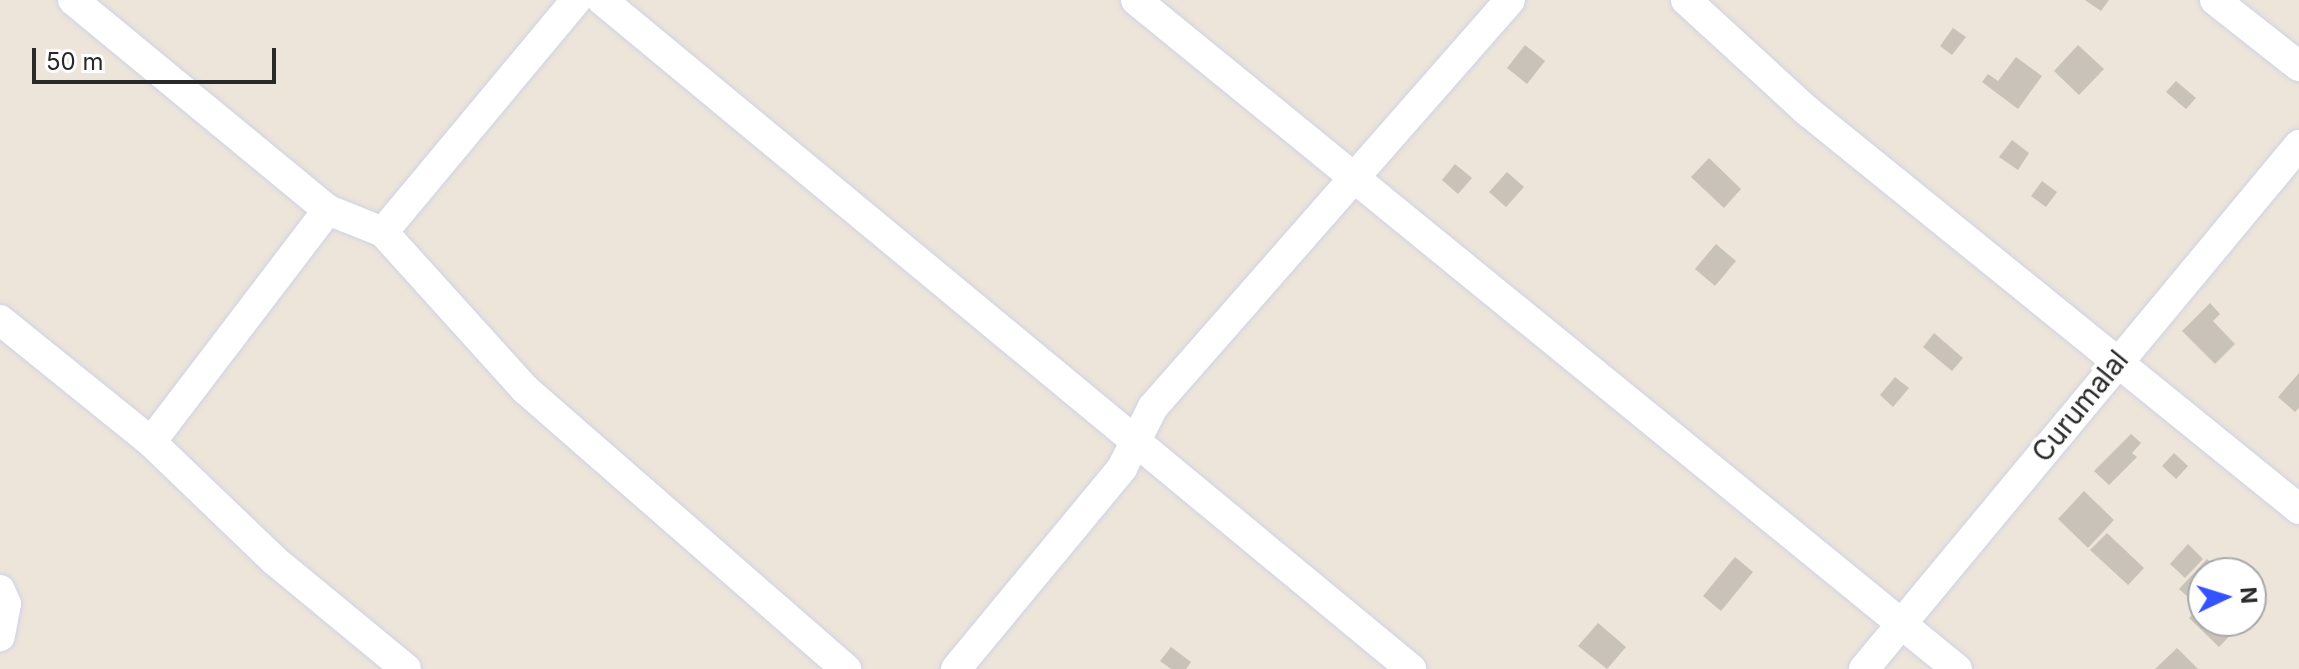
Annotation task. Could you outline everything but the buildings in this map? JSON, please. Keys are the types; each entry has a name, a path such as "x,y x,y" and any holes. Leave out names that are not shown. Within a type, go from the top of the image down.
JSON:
{"street":[{"path":"73,0 328,210 383,232 526,390 846,669"},
{"path":"383,232 576,0"},
{"path":"602,0 1411,669"},
{"path":"1136,0 1957,669"},
{"path":"956,669 1122,468 1153,407 1510,0"},
{"path":"1686,0 1806,110 2299,509"},
{"path":"2215,0 2299,66"},
{"name":"Curumalal","path":"1864,669 2299,145"},
{"path":"151,442 328,210"},
{"path":"0,320 151,442 274,560 406,669"},
{"path":"0,590 6,604 0,636"}]}
